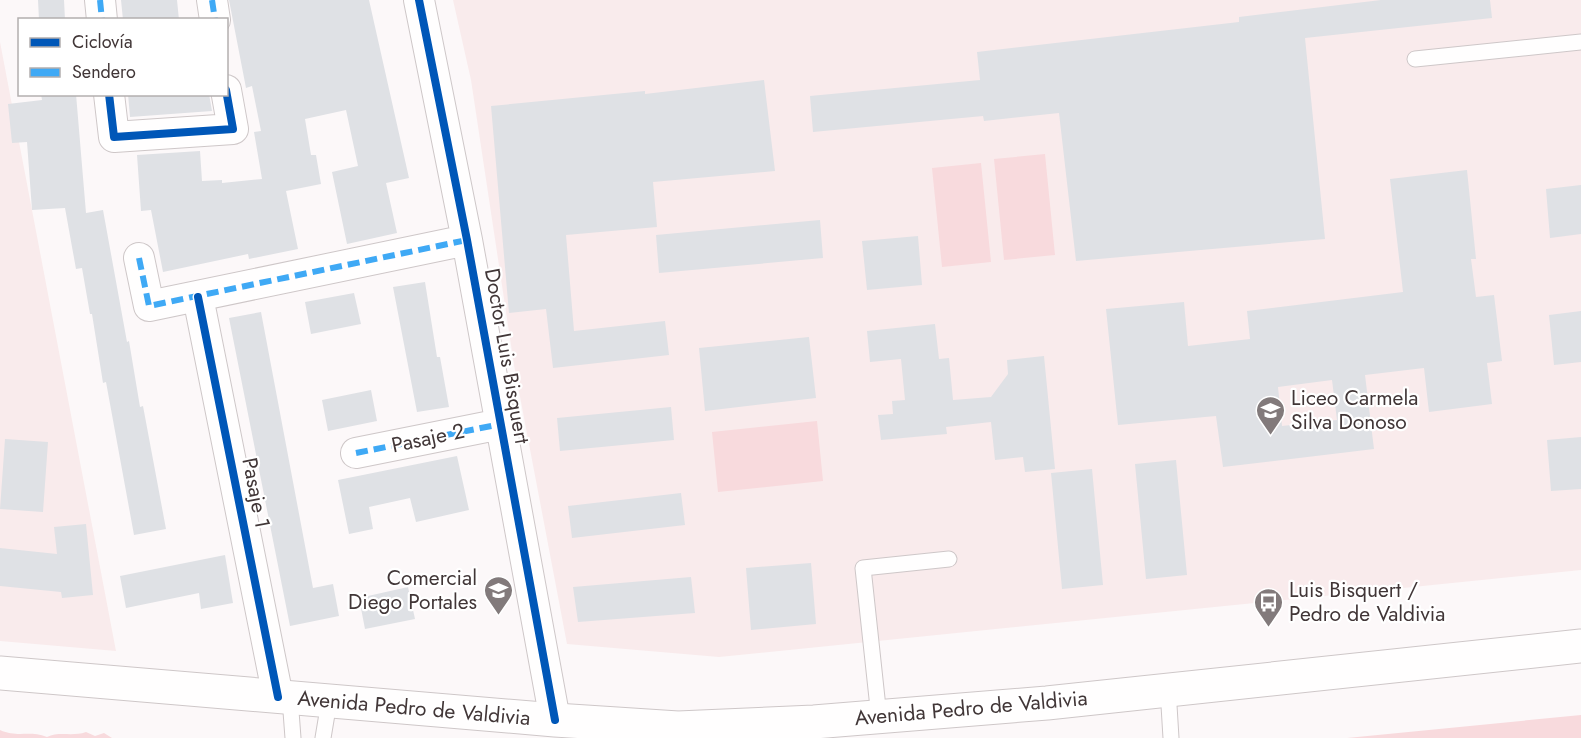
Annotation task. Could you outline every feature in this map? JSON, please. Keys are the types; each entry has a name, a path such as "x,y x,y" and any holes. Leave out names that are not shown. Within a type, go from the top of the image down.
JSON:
{"main road":[{"name":"Avenida Pedro de Valdivia","path":"0,673 555,720 636,726 712,728 1047,703 1581,646"}],"street":[{"path":"100,0 102,18"},
{"path":"212,0 215,18"},
{"name":"Doctor Luis Bisquert","path":"419,0 467,240 555,720"},
{"path":"109,96 114,137 233,129 227,96"},
{"path":"139,258 149,306 467,240"},
{"name":"Pasaje 1","path":"198,297 284,697"},
{"name":"Pasaje 2","path":"356,453 501,424"}],"lane":[{"path":"1415,59 1581,42"},
{"path":"879,717 863,568 949,559"},
{"path":"1168,689 1171,738"},
{"path":"284,697 293,738"},
{"path":"323,738 329,702"}],"shaded area":[{"name":"Liceo Carmela Silva Donoso","path":"453,0 1581,0 1581,570 719,657 567,644 514,365 471,80"},
{"path":"0,42 116,651 0,641"},
{"path":"1045,154 1055,255 1004,260 994,159"},
{"path":"981,163 991,262 942,267 932,168"},
{"path":"817,421 823,481 718,492 712,432"},
{"path":"1581,715 1581,738 1347,738"},
{"path":"0,730 47,737 56,734 86,732 95,736 104,733 112,738 0,738"}],"building":[{"path":"38,0 64,0 65,18 39,18"},
{"path":"121,0 177,0 179,18 123,18"},
{"path":"229,0 369,0 409,178 386,183 397,233 347,244 332,172 358,166 346,110 305,119 311,155 316,155 321,184 286,191 298,249 249,259 248,254 163,272 151,210 141,211 137,155 200,151 202,181 222,180 222,183 262,179 254,132 261,131 252,86 246,88"},
{"path":"1381,0 1490,0 1492,18 1305,38 1325,239 1076,261 1059,113 984,121 983,116 813,132 810,96 980,80 977,52 1239,22 1239,17"},
{"path":"764,80 775,171 653,182 657,227 566,235 574,331 665,321 669,355 553,368 546,309 509,313 491,106 645,91 645,94"},
{"path":"41,96 76,96 86,213 103,210 127,342 129,341 140,407 143,406 166,529 134,535 106,382 103,383 92,314 90,314 82,268 76,269 65,208 32,210 27,142 12,143 8,104 42,100"},
{"path":"128,96 209,96 212,111 130,117"},
{"path":"1467,170 1476,259 1471,259 1476,297 1494,295 1502,361 1487,363 1492,404 1429,412 1424,368 1365,375 1374,449 1223,467 1216,416 1118,425 1106,309 1184,302 1188,346 1250,339 1247,311 1403,292 1390,179","holes":["1332,380 1337,420 1282,426 1278,387"]},
{"path":"1581,185 1581,234 1550,238 1546,189"},
{"path":"820,220 823,258 659,273 656,235"},
{"path":"918,236 922,285 867,290 862,241"},
{"path":"425,282 437,357 440,357 449,407 417,412 393,287"},
{"path":"354,293 361,324 311,334 305,302"},
{"path":"1581,311 1581,362 1554,365 1549,315"},
{"path":"261,312 313,588 333,584 339,616 290,626 229,318"},
{"path":"935,324 939,359 949,358 953,400 991,397 1008,374 1007,360 1044,356 1055,469 1025,472 1023,457 995,460 991,422 946,427 947,434 881,440 878,415 893,414 892,401 905,400 901,359 870,362 867,331"},
{"path":"809,337 816,398 705,411 699,348"},
{"path":"371,390 377,421 328,431 322,400"},
{"path":"671,407 674,440 560,451 557,418"},
{"path":"1581,437 1581,489 1551,491 1547,440"},
{"path":"5,439 48,442 43,512 0,509"},
{"path":"457,456 469,510 416,522 410,498 369,507 373,529 349,534 338,480"},
{"path":"1176,460 1187,575 1146,579 1135,464"},
{"path":"1092,469 1103,585 1062,589 1051,473"},
{"path":"681,493 685,525 572,538 568,506"},
{"path":"86,524 93,595 62,598 61,592 0,586 0,548 57,554 54,527"},
{"path":"225,555 233,603 201,609 199,593 126,608 120,576"},
{"path":"811,563 816,624 751,630 746,568"},
{"path":"691,577 695,613 578,622 573,587"},
{"path":"408,587 415,619 365,629 359,598"}],"marked path":[{"path":"100,0 102,18"},
{"path":"212,0 215,18"},
{"path":"139,258 149,306 467,240"},
{"path":"356,453 501,424"}],"cycle path":[{"path":"419,0 467,240 555,720"},
{"path":"109,96 114,137 233,129 227,96"},
{"path":"198,297 278,697"}],"place":[{"name":"Liceo Carmela Silva Donoso","path":"1270,436"},
{"name":"Comercial Diego Portales","path":"498,616"},
{"name":"Luis Bisquert / Pedro de Valdivia","path":"1268,628"}]}
